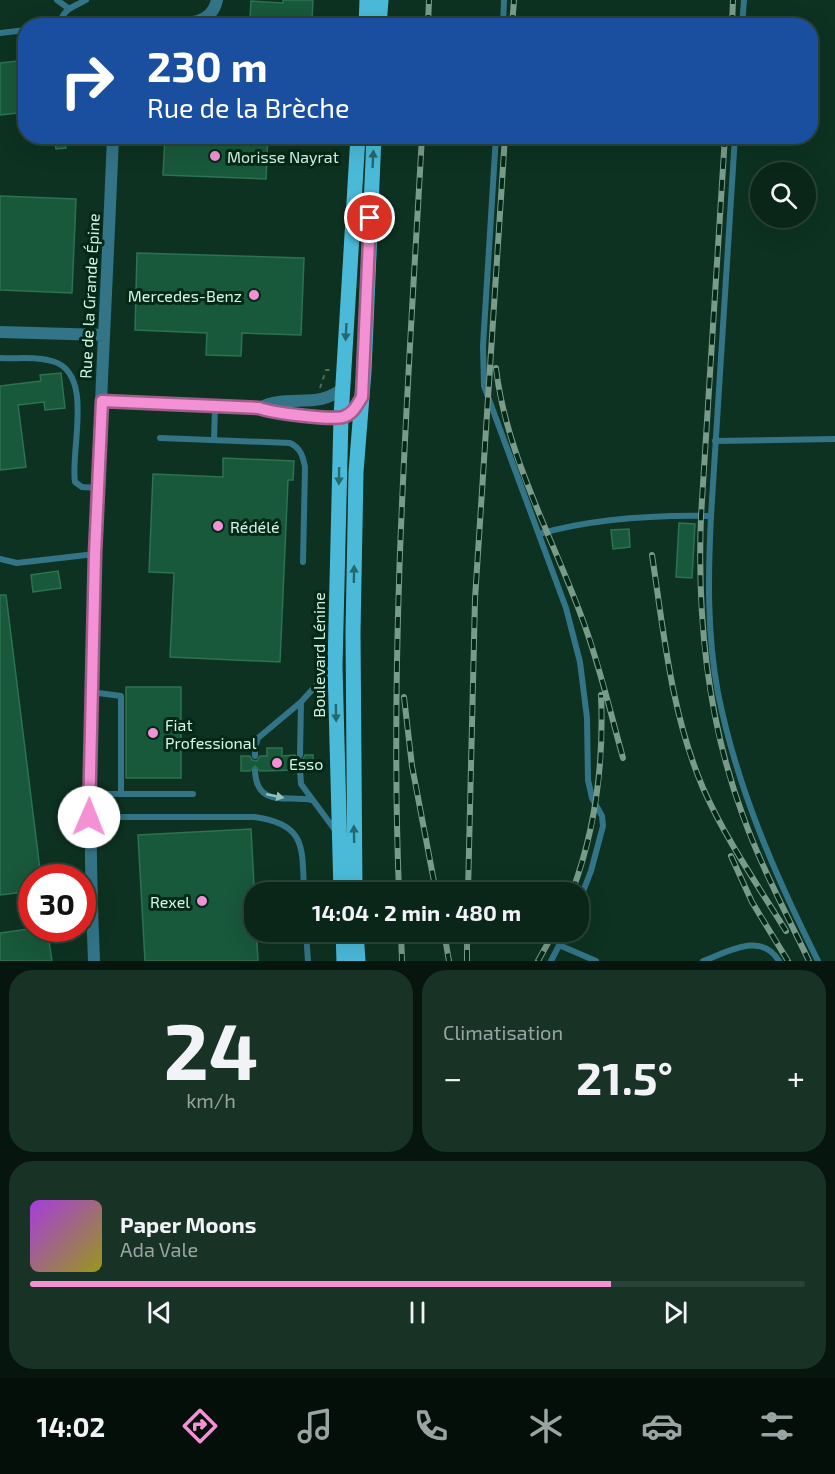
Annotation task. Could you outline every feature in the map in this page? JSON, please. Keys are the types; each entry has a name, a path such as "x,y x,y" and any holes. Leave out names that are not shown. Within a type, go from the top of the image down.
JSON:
{"main road":[{"path":"367,18 368,0"},
{"path":"380,18 381,0"},
{"name":"Boulevard Lénine","path":"341,882 335,666 340,408 358,144"},
{"name":"Boulevard Lénine","path":"355,882 353,632 358,429 362,397 374,144"},
{"path":"343,942 344,961"},
{"path":"357,942 358,961"}],"street":[{"path":"204,18 214,10 217,0"},
{"name":"Rue de la Grande Épine","path":"94,961 89,817 95,554 113,144"},
{"path":"0,332 104,335"},
{"path":"102,401 259,408 271,412 356,408 362,397"},
{"path":"259,408 271,402 340,408"},
{"name":"Boulevard Lénine","path":"340,408 358,429"}],"lane":[{"path":"57,0 68,8"},
{"path":"62,18 68,8 86,0"},
{"path":"503,18 504,0"},
{"path":"743,18 744,0"},
{"path":"0,33 18,31"},
{"path":"496,144 483,346 484,386 574,633 587,718 588,780 592,798 603,816 600,841 586,882"},
{"path":"734,144 708,571 711,630 718,692 757,829 818,961"},
{"path":"0,358 49,361 65,367 70,373 77,392 75,482 82,487 98,488"},
{"path":"214,440 215,406"},
{"path":"160,438 290,443 299,449 305,467 303,562"},
{"path":"715,441 835,439"},
{"path":"539,534 586,523 611,520 711,516"},
{"path":"0,559 16,563 95,554"},
{"path":"255,756 258,738 301,702 335,666"},
{"path":"92,692 121,696 121,794"},
{"path":"300,755 301,702"},
{"path":"300,770 301,784 339,834"},
{"path":"255,771 256,781 264,794 274,798 312,800"},
{"path":"90,794 193,794"},
{"path":"89,817 254,817 278,823 291,830 301,845 303,882"},
{"path":"307,942 308,961"},
{"path":"551,961 561,942"},
{"path":"559,945 596,961"},
{"path":"703,961 751,945 768,948 779,961"}],"building":[{"path":"283,0 313,0 312,18 250,17 251,1 283,3"},
{"path":"18,61 18,113 0,115 0,63"},
{"path":"55,144 65,144 66,148 56,149"},
{"name":"Morisse Nayrat","path":"165,144 268,144 266,179 163,175"},
{"path":"0,196 76,199 72,293 0,290"},
{"name":"Mercedes-Benz","path":"137,253 304,258 301,335 242,333 241,356 206,355 207,333 135,330"},
{"path":"61,373 65,408 45,410 44,402 18,405 26,467 0,470 0,386 41,381 40,375"},
{"name":"Rédélé","path":"223,458 294,461 293,480 288,480 280,662 170,657 174,573 149,572 153,474 223,477"},
{"path":"679,523 695,524 692,578 676,577"},
{"path":"629,529 630,547 613,549 611,530"},
{"path":"58,571 61,588 33,592 31,575"},
{"path":"0,595 6,595 39,864 18,864 18,893 0,895"},
{"name":"Fiat Professional","path":"126,687 181,687 181,778 126,778"},
{"path":"267,748 282,748 282,756 295,755 299,760 305,755 313,755 313,770 305,770 300,765 295,770 260,771 255,766 250,771 241,771 241,756 250,756 252,760 257,761 260,756 267,756"},
{"path":"251,829 254,882 244,882 244,942 257,942 258,961 145,961 138,835"},
{"path":"18,930 18,942 49,942 52,961 0,961 0,933"}],"railway":[{"path":"428,18 429,0"},
{"path":"513,18 514,0"},
{"path":"732,18 733,0"},
{"path":"399,882 396,703 398,608 422,144"},
{"path":"468,882 475,599 504,144"},
{"path":"724,144 701,516 703,631 713,706 731,779 758,853 809,961"},
{"path":"496,368 509,432 588,635 623,758"},
{"path":"652,555 670,673 692,760 721,825 786,931"},
{"path":"575,882 593,820 597,795 601,746 601,695"},
{"path":"404,697 412,766 434,882"},
{"path":"731,856 752,902 788,961"},
{"path":"401,942 402,961"},
{"path":"446,942 449,961"},
{"path":"467,942 467,961"},
{"path":"538,961 548,942"}],"place":[{"name":"Morisse Nayrat","path":"215,156"},
{"name":"Mercedes-Benz","path":"254,295"},
{"name":"Rédélé","path":"218,526"},
{"name":"Fiat Professional","path":"153,733"},
{"name":"Esso","path":"277,763"},
{"name":"Rexel","path":"202,901"}],"route":[{"path":"89,817 95,554 102,401 259,408 271,412 325,417 345,416 356,408 362,397 370,218"}]}
